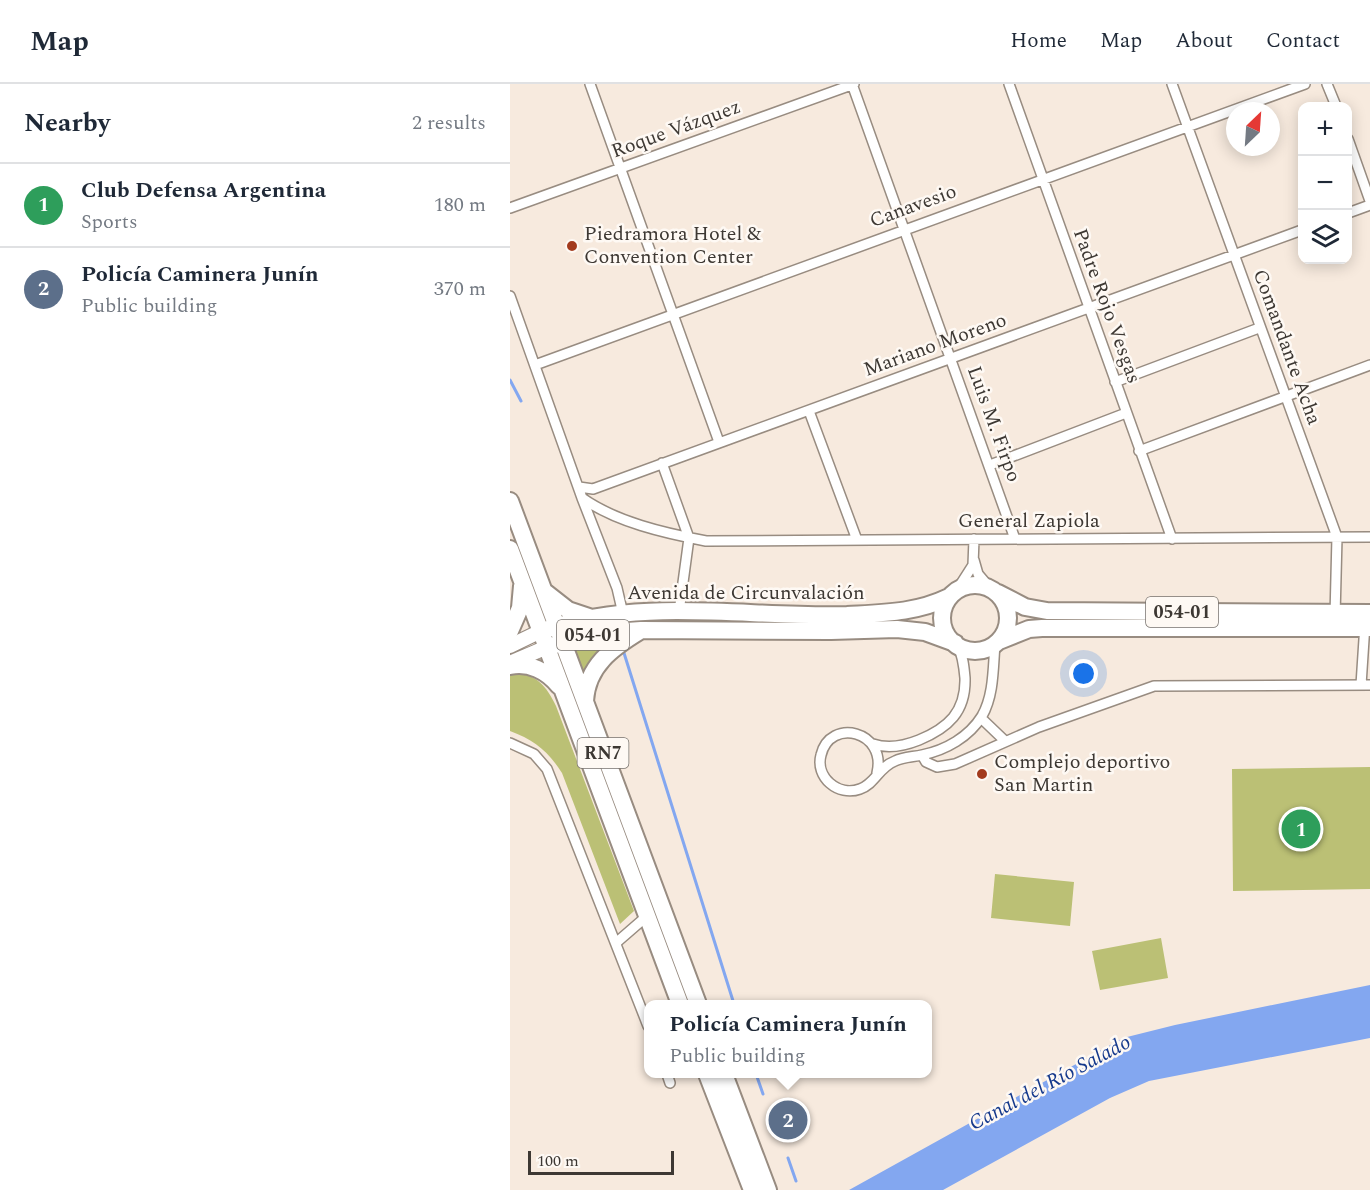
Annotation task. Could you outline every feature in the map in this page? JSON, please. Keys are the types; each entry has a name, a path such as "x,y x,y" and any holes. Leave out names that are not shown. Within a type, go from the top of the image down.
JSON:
{"highway":[{"name":"RN7","path":"510,501 542,589 561,689 678,1000"},
{"name":"RN7","path":"510,549 521,579 585,705 696,1000"},
{"path":"510,631 522,601 521,579"},
{"name":"Avenida de Circunvalación","path":"551,637 593,618 623,614 679,612 798,616 899,613 925,608 953,593 978,585 993,590 1025,607 1047,611 1368,621"},
{"path":"542,589 568,610 593,618"},
{"path":"993,590 1008,612 1008,623 997,643"},
{"path":"953,593 942,617 944,628 957,645"},
{"name":"Avenida de Circunvalación","path":"551,637 640,630 831,632 897,629 925,632 978,651 1029,628 1335,620"},
{"path":"585,705 586,689 598,663 612,649 640,630"},
{"path":"510,664 526,665 547,674 561,689"},
{"path":"709,1078 752,1190"},
{"path":"726,1078 768,1190"}],"main road":[{"name":"054-01","path":"510,646 551,637"},
{"name":"054-01","path":"510,664 551,637"}],"street":[{"path":"590,84 719,442"},
{"name":"Roque Vázquez","path":"510,208 853,84"},
{"name":"Luis M. Firpo","path":"853,84 1015,538"},
{"name":"Padre Rojo Vesgas","path":"1009,84 1172,539"},
{"name":"Comandante Acha","path":"1172,84 1337,537 1335,620"},
{"name":"Canavesio","path":"535,365 1305,84"},
{"path":"1328,84 1335,102"},
{"path":"1352,153 1370,203 1352,211"},
{"name":"Mariano Moreno","path":"579,487 593,489 1298,231"},
{"path":"510,296 582,498 617,588 623,614"},
{"path":"1115,382 1259,328"},
{"path":"1139,451 1370,365"},
{"path":"809,411 857,540"},
{"path":"990,465 1126,413"},
{"path":"662,464 689,538 679,612"},
{"name":"General Zapiola","path":"582,498 610,515 706,541 1370,537"},
{"path":"953,593 973,565 974,539"},
{"path":"974,557 978,574 993,590"},
{"path":"922,755 926,762 937,767 955,764 1005,741 1154,686 1366,685 1368,621"},
{"path":"957,645 964,668 965,695 962,706 951,722 913,742 887,747 873,744 862,735 854,733 836,735 824,747 820,764 826,779 832,786 849,791 866,787 877,773 891,762 954,744 981,718 990,693 997,643"},
{"path":"981,718 1005,741"},
{"path":"510,743 534,754 547,769 644,1015"},
{"path":"873,744 878,756 877,773"},
{"path":"617,942 647,916"}],"green space":[{"path":"615,640 581,679 570,651"},
{"path":"510,674 526,675 539,681 556,706 634,911 620,924 562,773 540,747 510,731"},
{"path":"1370,767 1370,889 1233,891 1232,769"},
{"path":"995,874 1074,882 1070,926 991,918"},
{"path":"1161,938 1168,978 1100,990 1092,951"}],"water":[{"name":"Canal del Río Salado","path":"1370,985 1370,1038 1149,1081 1110,1098 943,1190 849,1190 1123,1038 1175,1025"}],"waterway":[{"path":"510,380 521,401"},
{"path":"624,653 733,1000"},
{"path":"757,1078 763,1094"},
{"path":"788,1158 796,1181"}],"place":[{"name":"Piedramora Hotel & Convention Center","path":"572,246"},
{"name":"Complejo deportivo San Martin","path":"982,774"},
{"name":"Club Defensa Argentina","path":"1301,829"},
{"name":"Policía Caminera Junín","path":"788,1120"}]}
